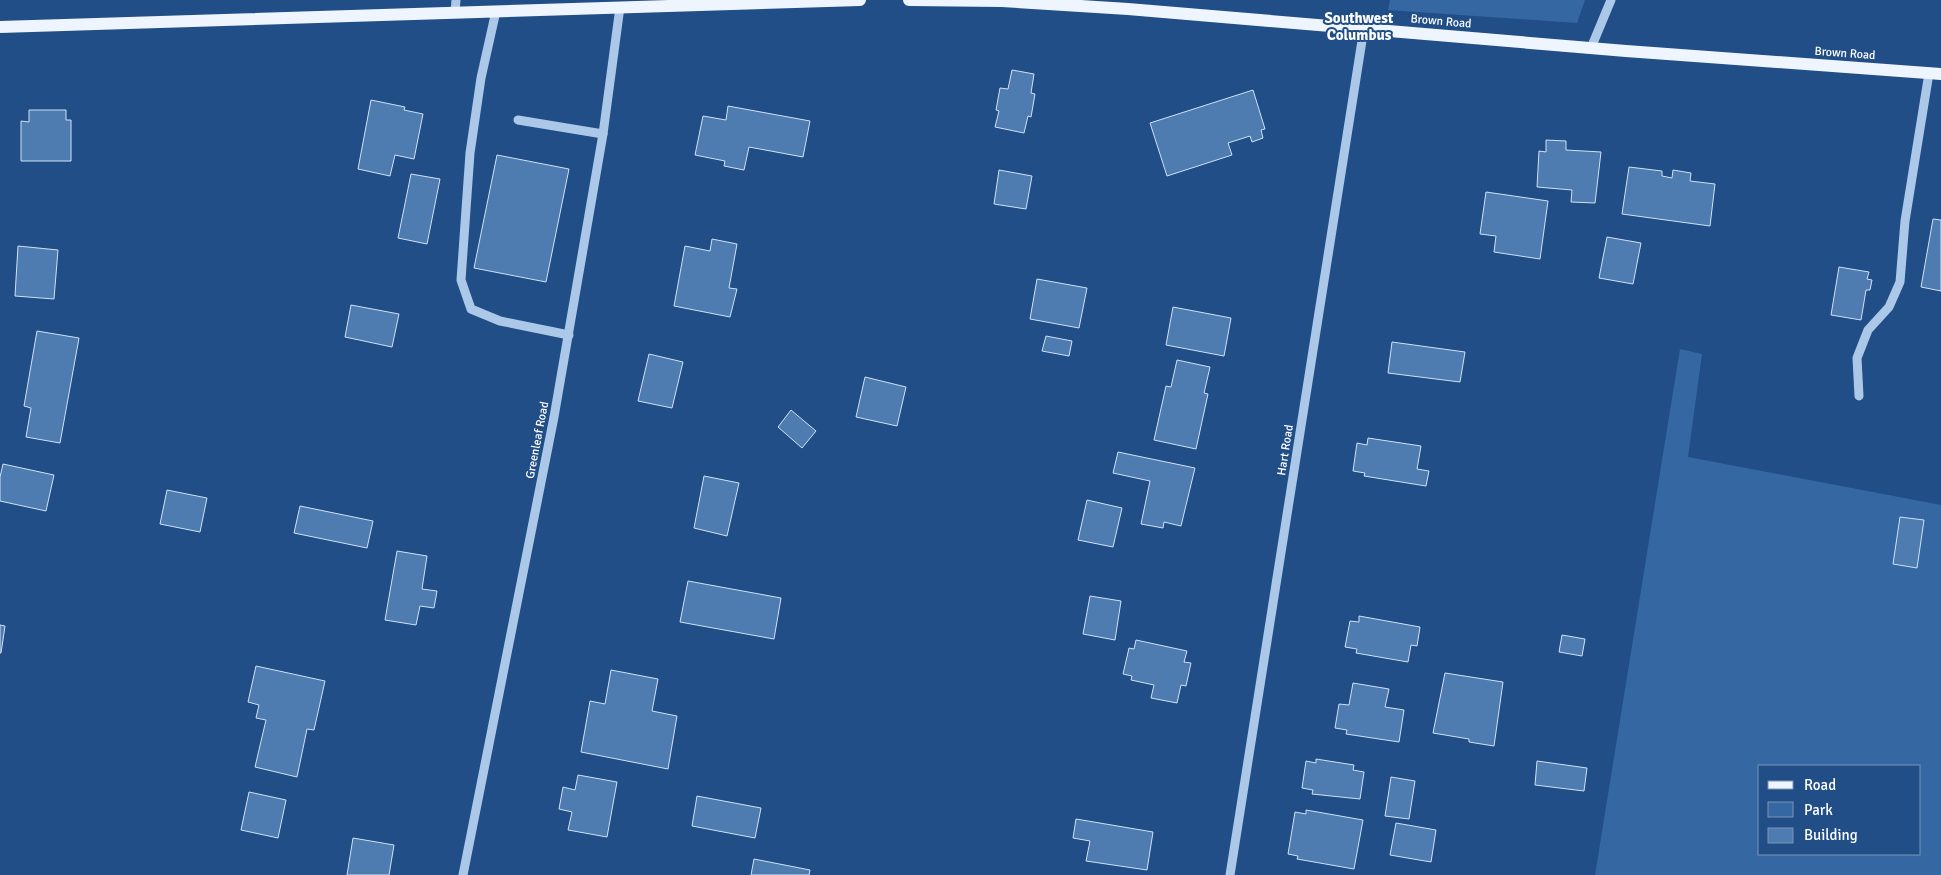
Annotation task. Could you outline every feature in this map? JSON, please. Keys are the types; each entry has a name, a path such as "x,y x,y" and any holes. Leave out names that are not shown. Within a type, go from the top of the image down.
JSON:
{"main road":[{"path":"0,27 456,6 496,11 709,2 860,0"},
{"name":"Brown Road","path":"909,0 1002,1 1935,74"}],"street":[{"path":"1591,48 1611,0"},
{"name":"Greenleaf Road","path":"464,875 569,335 603,134 620,7"},
{"path":"496,11 481,78 470,154 461,280 471,309 500,321 569,335"},
{"name":"Hart Road","path":"1230,875 1364,28"},
{"path":"1859,396 1857,358 1868,330 1889,308 1900,282 1905,221 1935,74"},
{"path":"518,120 603,134"}],"green space":[{"path":"1390,0 1585,0 1577,23 1388,10"},
{"path":"1680,349 1702,354 1688,457 1941,505 1941,875 1595,875"}],"building":[{"path":"1012,70 1034,74 1031,93 1035,94 1031,117 1028,116 1024,133 995,127 999,111 996,110 1000,88 1008,89"},
{"path":"1253,90 1265,129 1261,130 1263,138 1252,142 1250,136 1228,143 1232,155 1167,176 1150,123"},
{"path":"371,100 405,107 404,110 423,114 414,159 395,155 390,176 358,169"},
{"path":"728,106 810,121 803,157 749,147 744,170 724,166 725,161 695,155 703,116 726,120"},
{"path":"29,110 66,110 66,120 71,120 71,161 21,161 21,121 29,122"},
{"path":"1546,140 1566,141 1566,150 1601,152 1595,203 1571,202 1572,190 1537,187 1539,151 1546,152"},
{"path":"497,155 569,169 546,282 474,268"},
{"path":"1629,167 1662,171 1662,176 1672,178 1673,170 1691,173 1690,181 1715,184 1710,226 1622,214"},
{"path":"999,170 1032,176 1026,209 994,204"},
{"path":"411,174 440,179 427,244 398,238"},
{"path":"1486,192 1548,201 1540,259 1494,252 1496,236 1480,234"},
{"path":"1933,219 1941,220 1941,291 1921,287"},
{"path":"1607,237 1641,243 1633,284 1599,278"},
{"path":"712,239 737,244 729,288 737,289 730,317 674,306 685,246 710,251"},
{"path":"18,246 58,250 54,299 15,296"},
{"path":"1839,267 1869,272 1867,279 1872,280 1870,290 1866,290 1861,320 1831,315"},
{"path":"1037,279 1087,288 1079,328 1030,319"},
{"path":"351,305 399,314 392,347 345,337"},
{"path":"1173,307 1231,318 1224,356 1166,345"},
{"path":"37,331 79,338 60,443 26,437 31,408 24,406"},
{"path":"1046,336 1072,341 1069,356 1042,351"},
{"path":"1392,342 1465,352 1460,382 1388,373"},
{"path":"649,354 683,362 672,408 638,401"},
{"path":"1177,360 1210,367 1204,393 1208,394 1196,449 1154,440 1166,386 1171,387"},
{"path":"865,377 906,387 897,426 856,417"},
{"path":"791,410 816,431 802,448 778,427"},
{"path":"1368,438 1421,446 1417,469 1429,471 1426,486 1364,476 1365,473 1353,471 1357,443 1367,445"},
{"path":"1118,452 1195,468 1181,526 1164,522 1163,528 1141,524 1150,481 1113,473"},
{"path":"3,464 54,475 46,511 0,501 0,477"},
{"path":"704,476 739,483 727,536 694,528"},
{"path":"167,490 207,498 200,532 160,524"},
{"path":"1087,500 1122,508 1113,547 1078,540"},
{"path":"300,506 373,521 367,548 294,533"},
{"path":"1900,517 1924,520 1917,568 1893,564"},
{"path":"397,551 427,556 422,589 437,591 434,608 420,606 416,625 385,620"},
{"path":"688,581 781,598 774,639 680,622"},
{"path":"1090,596 1121,601 1115,640 1083,634"},
{"path":"1359,616 1420,627 1417,646 1411,645 1408,662 1356,653 1357,649 1345,647 1350,621 1359,622"},
{"path":"0,625 5,626 1,653 0,653"},
{"path":"1562,635 1585,639 1582,656 1559,652"},
{"path":"1136,640 1187,651 1184,662 1191,663 1186,686 1181,685 1177,703 1151,698 1154,685 1131,680 1132,676 1123,674 1129,648 1134,649"},
{"path":"256,666 325,681 314,730 307,729 297,777 255,767 266,720 256,718 259,705 248,702"},
{"path":"611,670 658,679 652,711 677,716 668,769 581,752 590,701 605,704"},
{"path":"1445,673 1503,682 1494,746 1469,742 1469,739 1433,733"},
{"path":"1353,683 1389,689 1385,707 1404,710 1399,742 1346,734 1347,730 1335,728 1339,704 1349,705"},
{"path":"1316,759 1354,765 1353,770 1364,772 1360,799 1312,794 1313,790 1302,788 1306,761 1316,763"},
{"path":"1537,761 1587,768 1584,791 1535,785"},
{"path":"578,775 617,782 607,837 568,830 572,812 559,809 563,787 575,790"},
{"path":"1391,777 1415,781 1409,819 1385,816"},
{"path":"249,792 286,800 278,838 241,830"},
{"path":"697,796 761,808 755,838 692,826"},
{"path":"1306,810 1363,820 1354,869 1297,859 1298,856 1288,854 1295,812 1306,814"},
{"path":"1076,819 1153,832 1147,870 1086,861 1090,841 1073,838"},
{"path":"1396,823 1436,830 1431,862 1390,855"},
{"path":"353,838 394,845 389,875 347,875"},
{"path":"754,859 810,870 809,875 751,875"}],"district":[{"name":"Southwest Columbus","path":"1359,26"}]}
